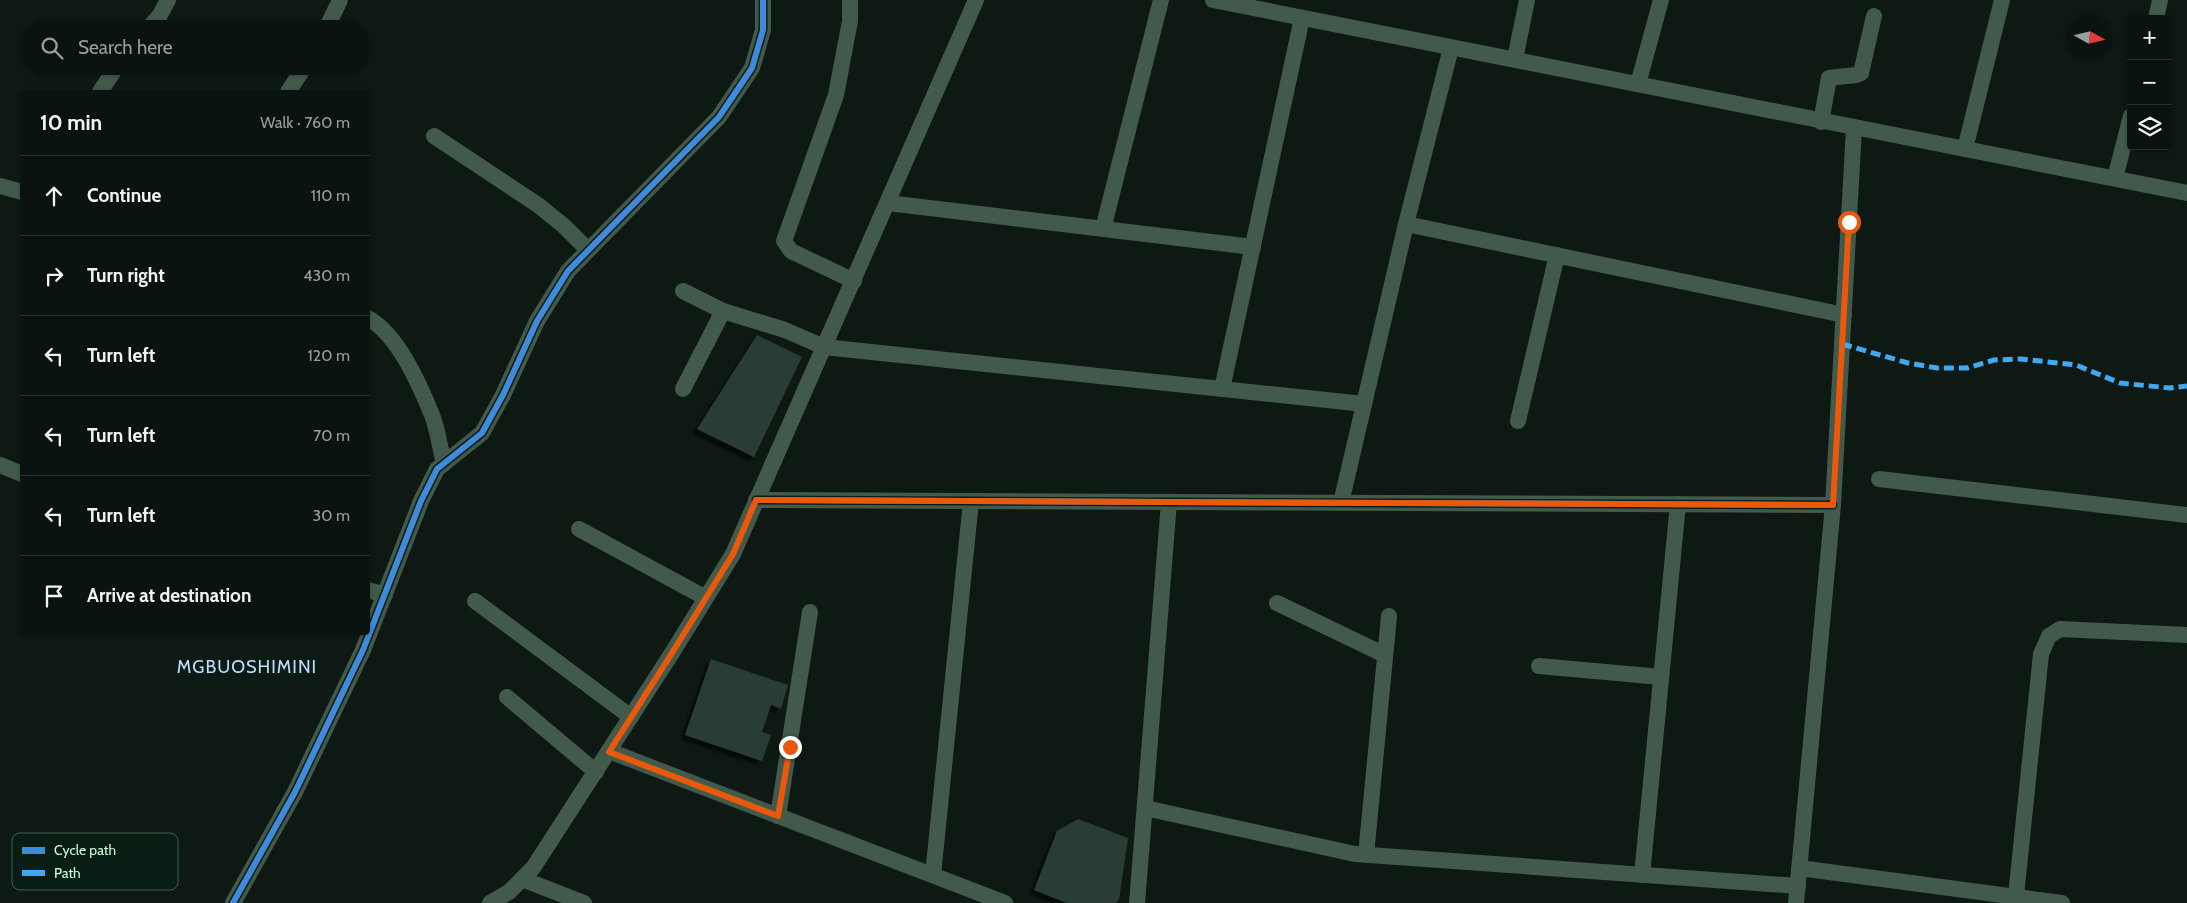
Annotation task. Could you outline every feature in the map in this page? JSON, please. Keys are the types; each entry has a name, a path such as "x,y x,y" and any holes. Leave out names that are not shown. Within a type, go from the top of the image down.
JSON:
{"street":[{"path":"156,20 168,0"},
{"path":"330,20 340,0"},
{"path":"370,632 429,482 437,469 482,433 503,395 537,321 568,271 719,118 752,68 763,30 763,0"},
{"path":"850,0 850,21 836,95 784,241 791,250 854,281"},
{"path":"490,903 509,892 534,868 733,554 976,0"},
{"path":"1103,229 1161,0"},
{"path":"1213,0 2187,193"},
{"path":"1515,59 1527,0"},
{"path":"1638,84 1661,0"},
{"path":"1964,150 2002,0"},
{"path":"2157,15 2160,0"},
{"path":"1821,122 1829,78 1861,73 1874,16"},
{"path":"1222,389 1302,18"},
{"path":"1341,503 1406,224 1451,48"},
{"path":"101,90 111,75"},
{"path":"289,90 299,75"},
{"path":"1796,903 1833,505 1854,128"},
{"path":"2115,178 2127,132"},
{"path":"434,136 538,205 564,226 588,250"},
{"path":"0,186 20,191"},
{"path":"888,203 1253,247"},
{"path":"1406,224 1844,315"},
{"path":"1518,421 1557,255"},
{"path":"683,292 723,311 785,330 824,347 1364,404"},
{"path":"683,389 723,311"},
{"path":"370,320 395,341 412,374 433,417 444,464"},
{"path":"0,465 20,473"},
{"path":"1879,479 2187,515"},
{"path":"756,500 1833,505"},
{"path":"933,876 971,502"},
{"path":"1137,903 1169,502"},
{"path":"1642,875 1678,504"},
{"path":"579,529 706,598"},
{"path":"370,591 385,595"},
{"path":"475,601 631,717"},
{"path":"1277,603 1385,655"},
{"path":"778,816 810,612"},
{"path":"1366,854 1389,616"},
{"path":"2016,896 2041,654 2049,636 2060,629 2187,635"},
{"path":"233,903 295,792 369,635"},
{"path":"1539,666 1661,677"},
{"path":"507,697 596,772"},
{"path":"609,752 1005,903"},
{"path":"1145,808 1366,854 1798,886"},
{"path":"1799,868 2062,903"},
{"path":"522,879 584,903"}],"building":[{"path":"757,335 802,357 754,457 697,429"},
{"path":"711,659 788,685 781,709 771,705 762,732 771,735 762,761 685,735"},
{"path":"1078,819 1128,838 1119,900 1115,903 1067,903 1034,890 1057,831"}],"marked path":[{"path":"1842,344 1908,363 1937,368 1967,368 1994,360 2021,359 2076,365 2120,383 2170,388 2187,386"}],"cycle path":[{"path":"370,632 421,501 437,469 482,433 503,395 537,321 568,271 719,117 752,68 763,30 763,0"},
{"path":"756,500 1833,505"},
{"path":"233,903 295,792 369,635"}],"district":[{"name":"MGBUOSHIMINI","path":"247,667"}],"route":[{"path":"790,747 778,816 609,752 733,554 756,500 1833,505 1849,222"}]}
